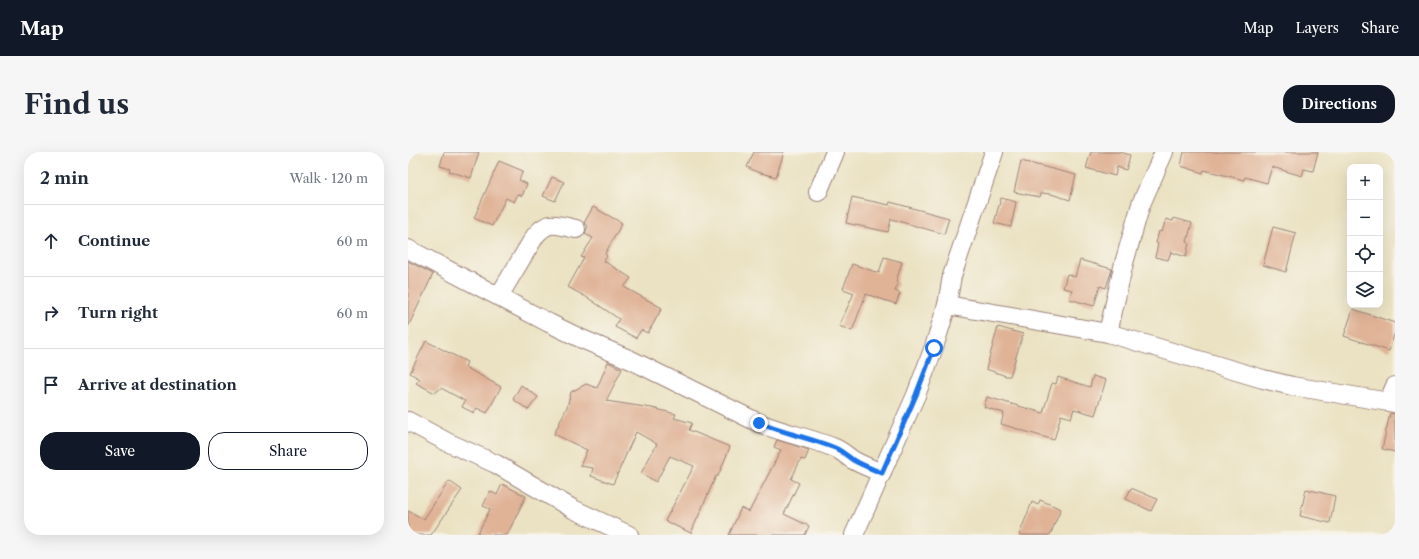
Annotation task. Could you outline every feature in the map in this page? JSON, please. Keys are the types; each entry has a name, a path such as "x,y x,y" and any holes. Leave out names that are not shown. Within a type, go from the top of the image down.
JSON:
{"street":[{"path":"818,192 835,152"},
{"path":"1108,333 1124,263 1141,204 1164,152"},
{"path":"854,535 916,395 934,348 947,305 952,276 990,153"},
{"path":"499,296 535,236 541,229 548,225 576,229"},
{"path":"408,249 582,339 631,360 759,423 776,430 800,436 835,448 856,462 882,473"},
{"path":"947,305 1108,333 1263,379 1292,386 1393,397"},
{"path":"408,421 447,442 496,464 574,509 630,535"}],"building":[{"path":"444,152 479,152 471,178 449,171 450,169 440,166"},
{"path":"754,152 784,152 776,177 757,172 747,167"},
{"path":"1091,152 1120,152 1130,155 1126,170 1117,167 1115,176 1086,168"},
{"path":"1184,152 1318,152 1313,171 1304,169 1302,176 1272,167 1267,183 1245,177 1244,180 1204,170 1203,173 1181,166"},
{"path":"499,161 523,171 519,180 527,184 522,196 518,194 514,202 506,198 492,226 474,218"},
{"path":"1021,161 1076,175 1070,200 1051,194 1041,193 1040,197 1014,192"},
{"path":"552,177 564,182 555,201 543,196"},
{"path":"852,197 889,205 890,202 949,218 944,234 891,219 888,232 846,223"},
{"path":"1001,198 1016,202 1011,227 994,223"},
{"path":"593,207 622,223 605,254 607,256 604,261 631,278 624,287 662,308 648,333 641,330 636,338 615,327 619,319 588,298 568,287 584,258 581,257 593,238 585,234 588,226 584,223"},
{"path":"1174,218 1192,223 1187,242 1189,243 1186,257 1171,252 1168,260 1155,257 1159,231 1162,232 1166,219 1173,221"},
{"path":"1273,227 1296,233 1286,272 1263,265"},
{"path":"884,257 902,262 896,282 898,283 895,291 900,293 896,304 866,294 852,331 839,326 854,293 843,289 852,264 879,273"},
{"path":"1080,260 1112,269 1106,288 1100,286 1094,306 1069,299 1072,290 1063,288 1067,274 1075,277"},
{"path":"408,261 433,274 408,327"},
{"path":"1353,309 1395,323 1395,332 1389,351 1344,336"},
{"path":"998,327 1023,334 1010,376 986,369"},
{"path":"426,341 467,362 465,367 501,387 487,413 477,408 474,413 462,407 465,401 441,388 435,393 416,383 420,379 410,373"},
{"path":"608,362 622,369 606,401 652,408 676,414 674,418 692,423 689,430 730,447 691,533 665,521 694,466 670,456 656,482 641,473 657,444 636,432 613,484 591,476 593,468 580,466 587,450 554,434 567,407 571,392 586,384 597,388"},
{"path":"1093,376 1106,380 1095,415 1074,409 1071,418 1061,415 1054,440 1001,424 1004,413 984,407 987,397 1043,413 1052,383 1056,384 1058,377 1090,387"},
{"path":"521,385 538,397 528,410 513,399"},
{"path":"1390,413 1395,414 1395,452 1382,449"},
{"path":"777,440 809,450 805,460 801,459 791,479 799,483 784,514 809,526 805,535 729,535 741,508 749,512 781,450 774,447"},
{"path":"449,481 462,490 431,535 408,535 408,511 424,519"},
{"path":"502,484 526,496 507,535 477,535 490,509 483,506 490,491 497,495"},
{"path":"1131,488 1157,499 1151,511 1126,499"},
{"path":"1306,489 1335,496 1330,523 1300,516"},
{"path":"1040,500 1061,509 1050,535 1019,535 1032,502 1038,505"}],"route":[{"path":"759,423 776,430 800,436 835,448 861,464 882,473 916,395 934,348"}]}
